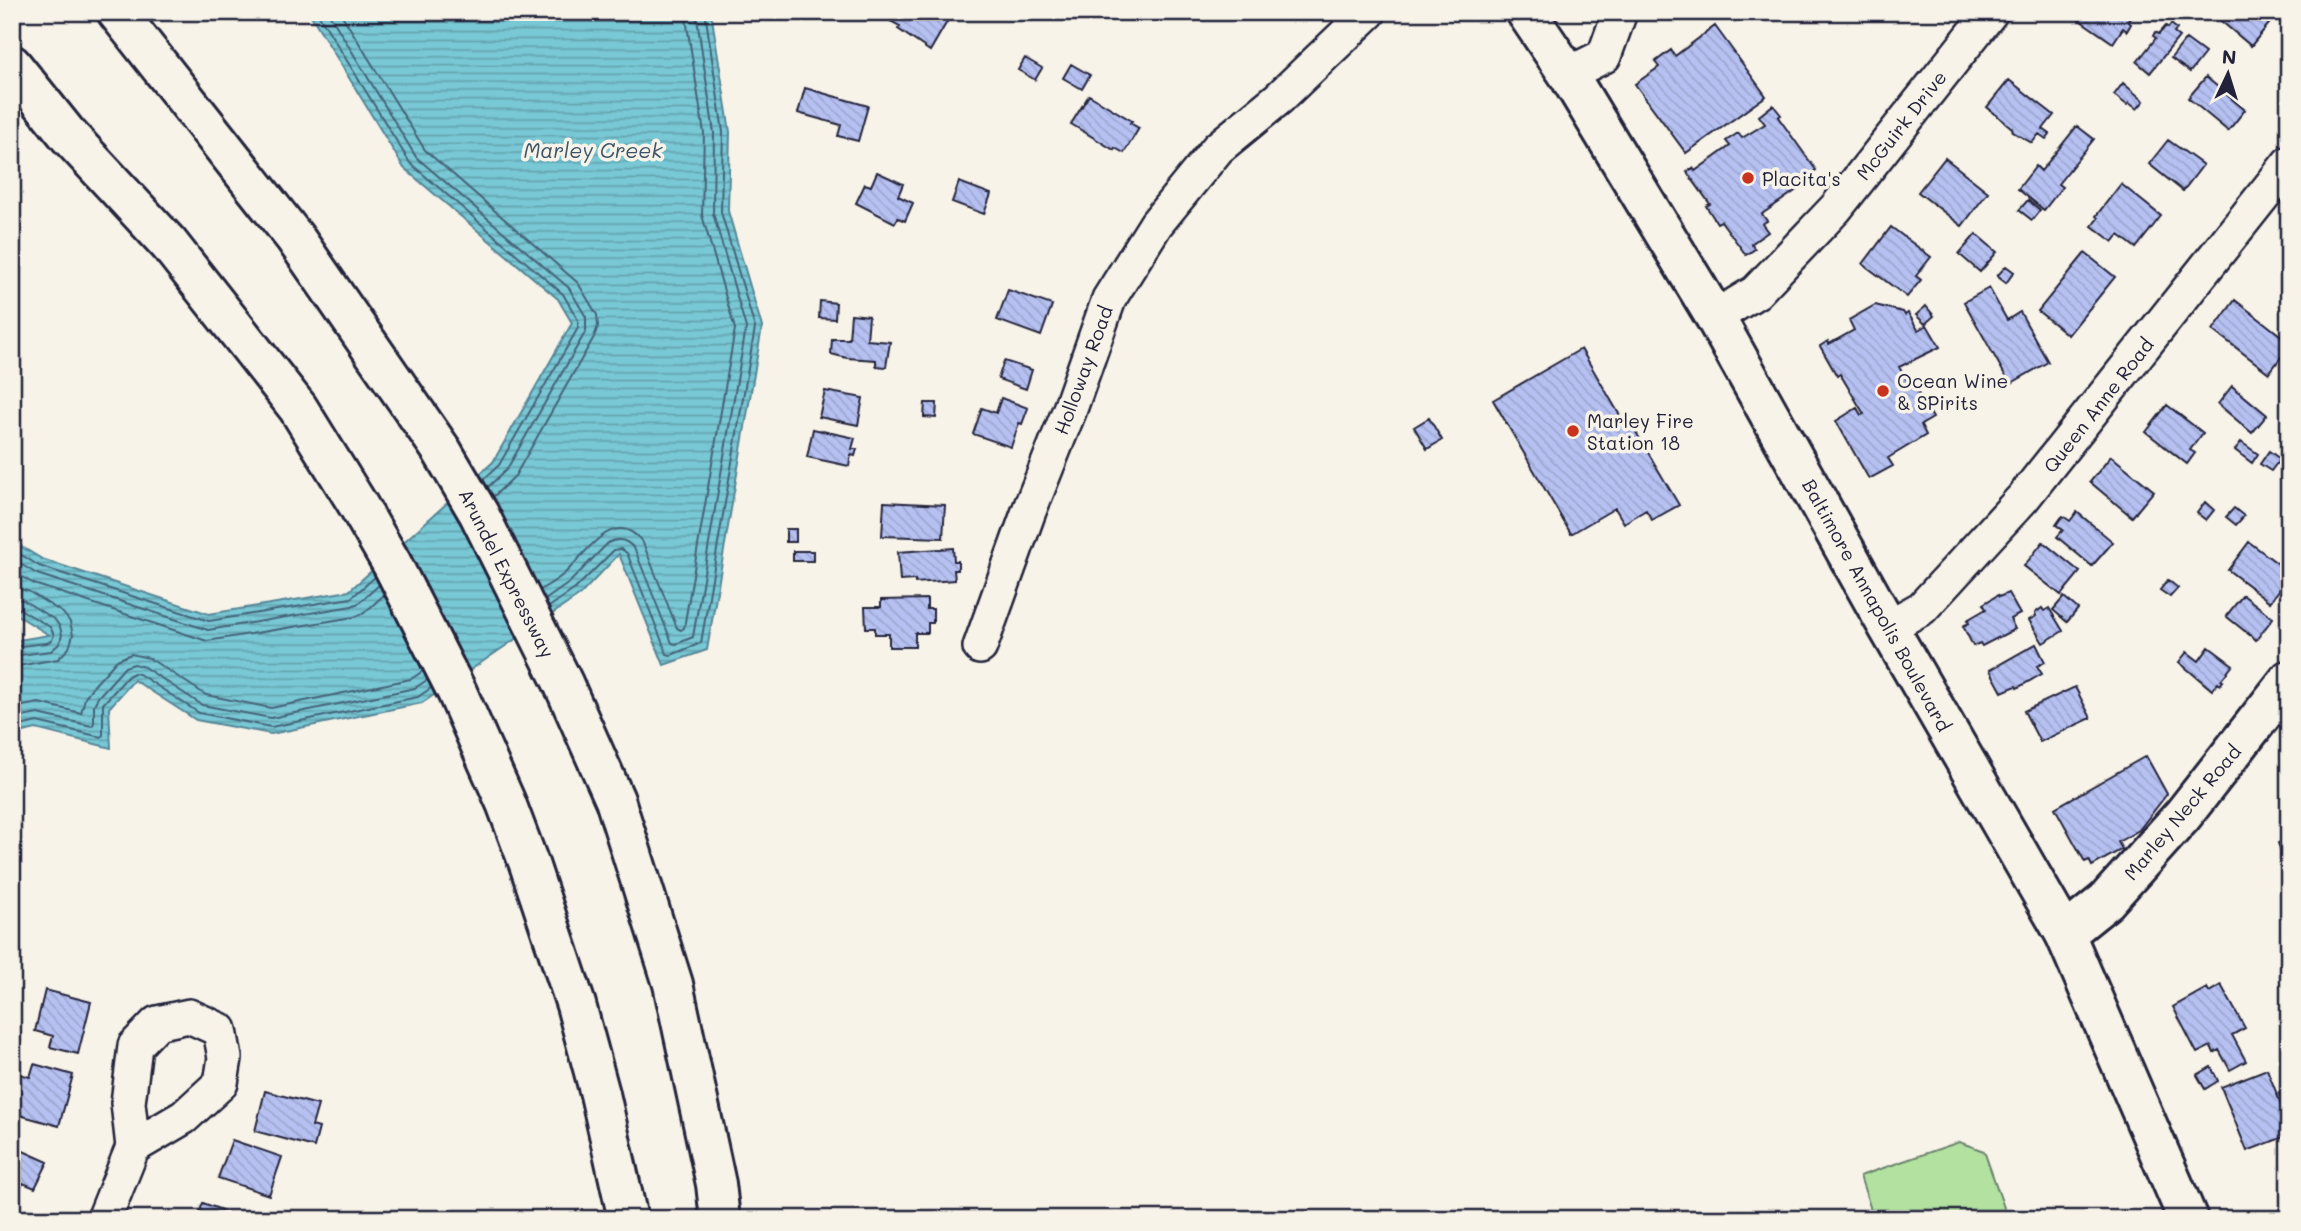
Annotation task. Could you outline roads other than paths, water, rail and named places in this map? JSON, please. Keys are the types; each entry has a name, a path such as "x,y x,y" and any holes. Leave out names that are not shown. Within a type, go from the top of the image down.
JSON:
{"main road":[{"name":"Arundel Expressway","path":"117,12 295,238 442,451 479,514 563,683 615,800 673,984 716,1184 720,1219"},
{"name":"Baltimore Annapolis Boulevard","path":"1526,12 1568,74 1715,317 1888,627 2065,934 2188,1219"},
{"path":"12,65 68,135 169,244 298,408 358,505 429,634 515,827 561,956 600,1094 628,1219"},
{"name":"Marley Neck Road","path":"2065,934 2106,901 2183,815 2289,680"}],"street":[{"name":"Holloway Road","path":"980,647 1028,510 1070,409 1109,299 1156,224 1218,149 1279,98 1369,12"},
{"path":"1568,74 1604,56 1620,12"},
{"name":"McGuirk Drive","path":"1715,317 1756,292 1836,208 1990,12"},
{"name":"Queen Anne Road","path":"1888,627 1922,608 2023,498 2289,163"},
{"path":"104,1219 133,1147"}],"water":[{"name":"Marley Creek","path":"309,12 711,12 730,132 728,211 762,327 707,650 664,665 619,554 580,595 422,703 271,734 196,720 134,680 109,708 111,748 36,729 12,735 12,641 49,635 12,612 12,541 42,559 209,614 349,591 493,462 572,323 558,299 404,168"}],"place":[{"name":"Placita's","path":"1748,178"},
{"name":"Ocean Wine & SPirits","path":"1883,391"},
{"name":"Marley Fire Station 18","path":"1573,431"}]}
